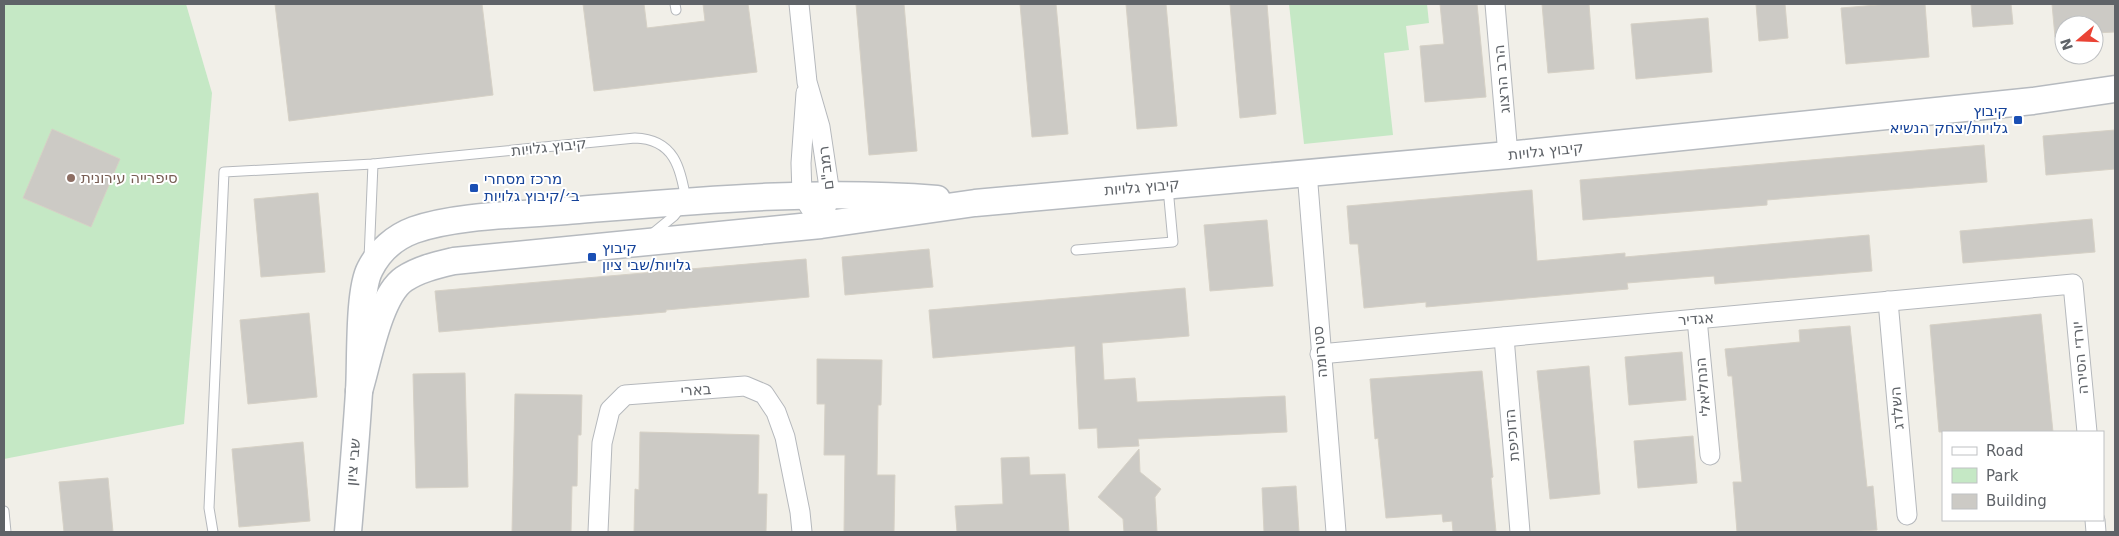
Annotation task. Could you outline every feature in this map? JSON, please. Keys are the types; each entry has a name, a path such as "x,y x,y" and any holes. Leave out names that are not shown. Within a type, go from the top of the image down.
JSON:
{"street":[{"name":"רמב\"ם","path":"800,4 807,82 801,163 802,195 821,226"},
{"name":"הרב הרצוג","path":"1495,4 1508,155"},
{"name":"רמב\"ם","path":"807,82 820,128 830,194 821,226"},
{"name":"קיבוץ גלויות","path":"413,273 454,261 821,226 975,203 1508,155 2033,101 2115,89"},
{"name":"סטרומה","path":"1307,172 1320,354 1336,532"},
{"name":"קיבוץ גלויות","path":"369,270 382,252 394,240 412,230 455,221 686,201 830,194 890,195 975,203"},
{"name":"שבי ציון","path":"348,532 359,391 363,295 369,270"},
{"name":"שבי ציון","path":"359,391 389,296 402,280 413,273"},
{"name":"אגדיר","path":"1320,354 2073,284"},
{"name":"יורדי הסירה","path":"2073,284 2086,431"},
{"name":"השלדג","path":"1888,301 1907,514"},
{"name":"הנחליאלי","path":"1697,319 1710,455"},
{"name":"הדוכיפת","path":"1504,337 1520,532"},
{"name":"בארי","path":"598,532 602,443 610,410 625,395 746,386 764,394 776,412 785,437 800,512 802,532"}],"lane":[{"name":"קיבוץ גלויות","path":"213,532 208,508 224,172 373,164 648,138 668,150 676,162 683,181 686,201"},
{"path":"369,270 368,237 373,164"},
{"path":"1076,250 1173,242 1168,185"},
{"path":"640,243 662,227 686,201"},
{"path":"4,511 6,532"}],"green space":[{"path":"4,4 186,4 212,93 184,424 4,459"},
{"path":"1289,4 1427,4 1429,23 1406,26 1409,50 1384,53 1393,135 1304,144"}],"building":[{"path":"275,4 482,4 493,95 289,121"},
{"path":"583,4 644,4 647,28 705,21 703,4 748,4 757,72 594,91"},
{"path":"856,4 904,4 917,151 869,155"},
{"path":"1020,4 1056,4 1068,134 1032,137"},
{"path":"1126,4 1166,4 1177,126 1137,129"},
{"path":"1230,4 1267,4 1276,114 1240,118"},
{"path":"1440,4 1477,4 1486,97 1425,102 1420,46 1444,44"},
{"path":"1542,4 1589,4 1594,69 1548,73"},
{"path":"1756,4 1785,4 1788,38 1759,41"},
{"path":"1889,4 1925,4 1929,57 1846,64 1841,8"},
{"path":"1971,4 2011,4 2013,24 1973,27"},
{"path":"2052,4 2115,4 2115,32 2104,33 2104,15 2054,15 2054,26"},
{"path":"1708,18 1712,72 1636,79 1631,24"},
{"name":"סיפרייה עירונית","path":"52,129 120,159 91,227 23,198"},
{"path":"2115,130 2115,169 2046,175 2043,136"},
{"path":"1984,145 1987,182 1767,200 1767,205 1583,220 1580,180"},
{"path":"1532,190 1537,261 1625,253 1625,257 1869,235 1872,271 1715,284 1714,276 1627,283 1628,289 1426,307 1426,302 1364,308 1358,244 1350,244 1347,206"},
{"path":"318,193 325,272 261,277 254,199"},
{"path":"2092,219 2095,252 1963,263 1960,231"},
{"path":"1267,220 1273,286 1210,291 1204,225"},
{"path":"929,249 933,287 845,295 842,257"},
{"path":"806,259 809,297 439,332 435,291"},
{"path":"1185,288 1189,336 1102,343 1104,380 1135,378 1137,402 1285,396 1287,432 1138,439 1139,446 1098,448 1097,428 1079,429 1075,346 933,358 929,310"},
{"path":"309,313 317,397 248,404 240,320"},
{"path":"2041,314 2053,431 1939,432 1930,325"},
{"path":"1850,326 1867,487 1873,486 1877,530 1845,532 1737,532 1733,482 1742,482 1732,376 1728,376 1725,349 1800,342 1799,330"},
{"path":"1682,352 1686,400 1629,405 1625,357"},
{"path":"817,359 882,360 881,405 878,405 877,475 895,475 894,532 844,532 845,455 824,455 825,404 817,404"},
{"path":"1589,366 1600,494 1550,499 1537,371"},
{"path":"1482,371 1493,477 1491,478 1496,532 1453,532 1452,521 1443,522 1442,514 1386,518 1378,438 1375,439 1370,379"},
{"path":"465,373 468,487 416,488 413,374"},
{"path":"515,394 582,395 581,435 578,435 577,486 572,486 571,532 512,532"},
{"path":"640,432 759,435 758,494 767,494 766,532 634,532 635,489 639,490"},
{"path":"1693,436 1697,483 1638,488 1634,441"},
{"path":"303,442 310,521 239,527 232,449"},
{"path":"1139,449 1140,472 1161,489 1155,497 1157,532 1124,532 1123,519 1098,497"},
{"path":"1029,457 1030,475 1065,474 1069,532 957,532 955,506 1003,504 1001,458"},
{"path":"108,478 113,532 64,532 59,482"},
{"path":"1296,486 1299,532 1264,532 1262,488"}],"place":[{"name":"קיבוץ גלויות/יצחק הנשיא","path":"2018,120"},
{"name":"סיפרייה עירונית","path":"71,178"},
{"name":"מרכז מסחרי ב׳/קיבוץ גלויות","path":"474,188"},
{"name":"קיבוץ גלויות/שבי ציון","path":"592,257"}]}
